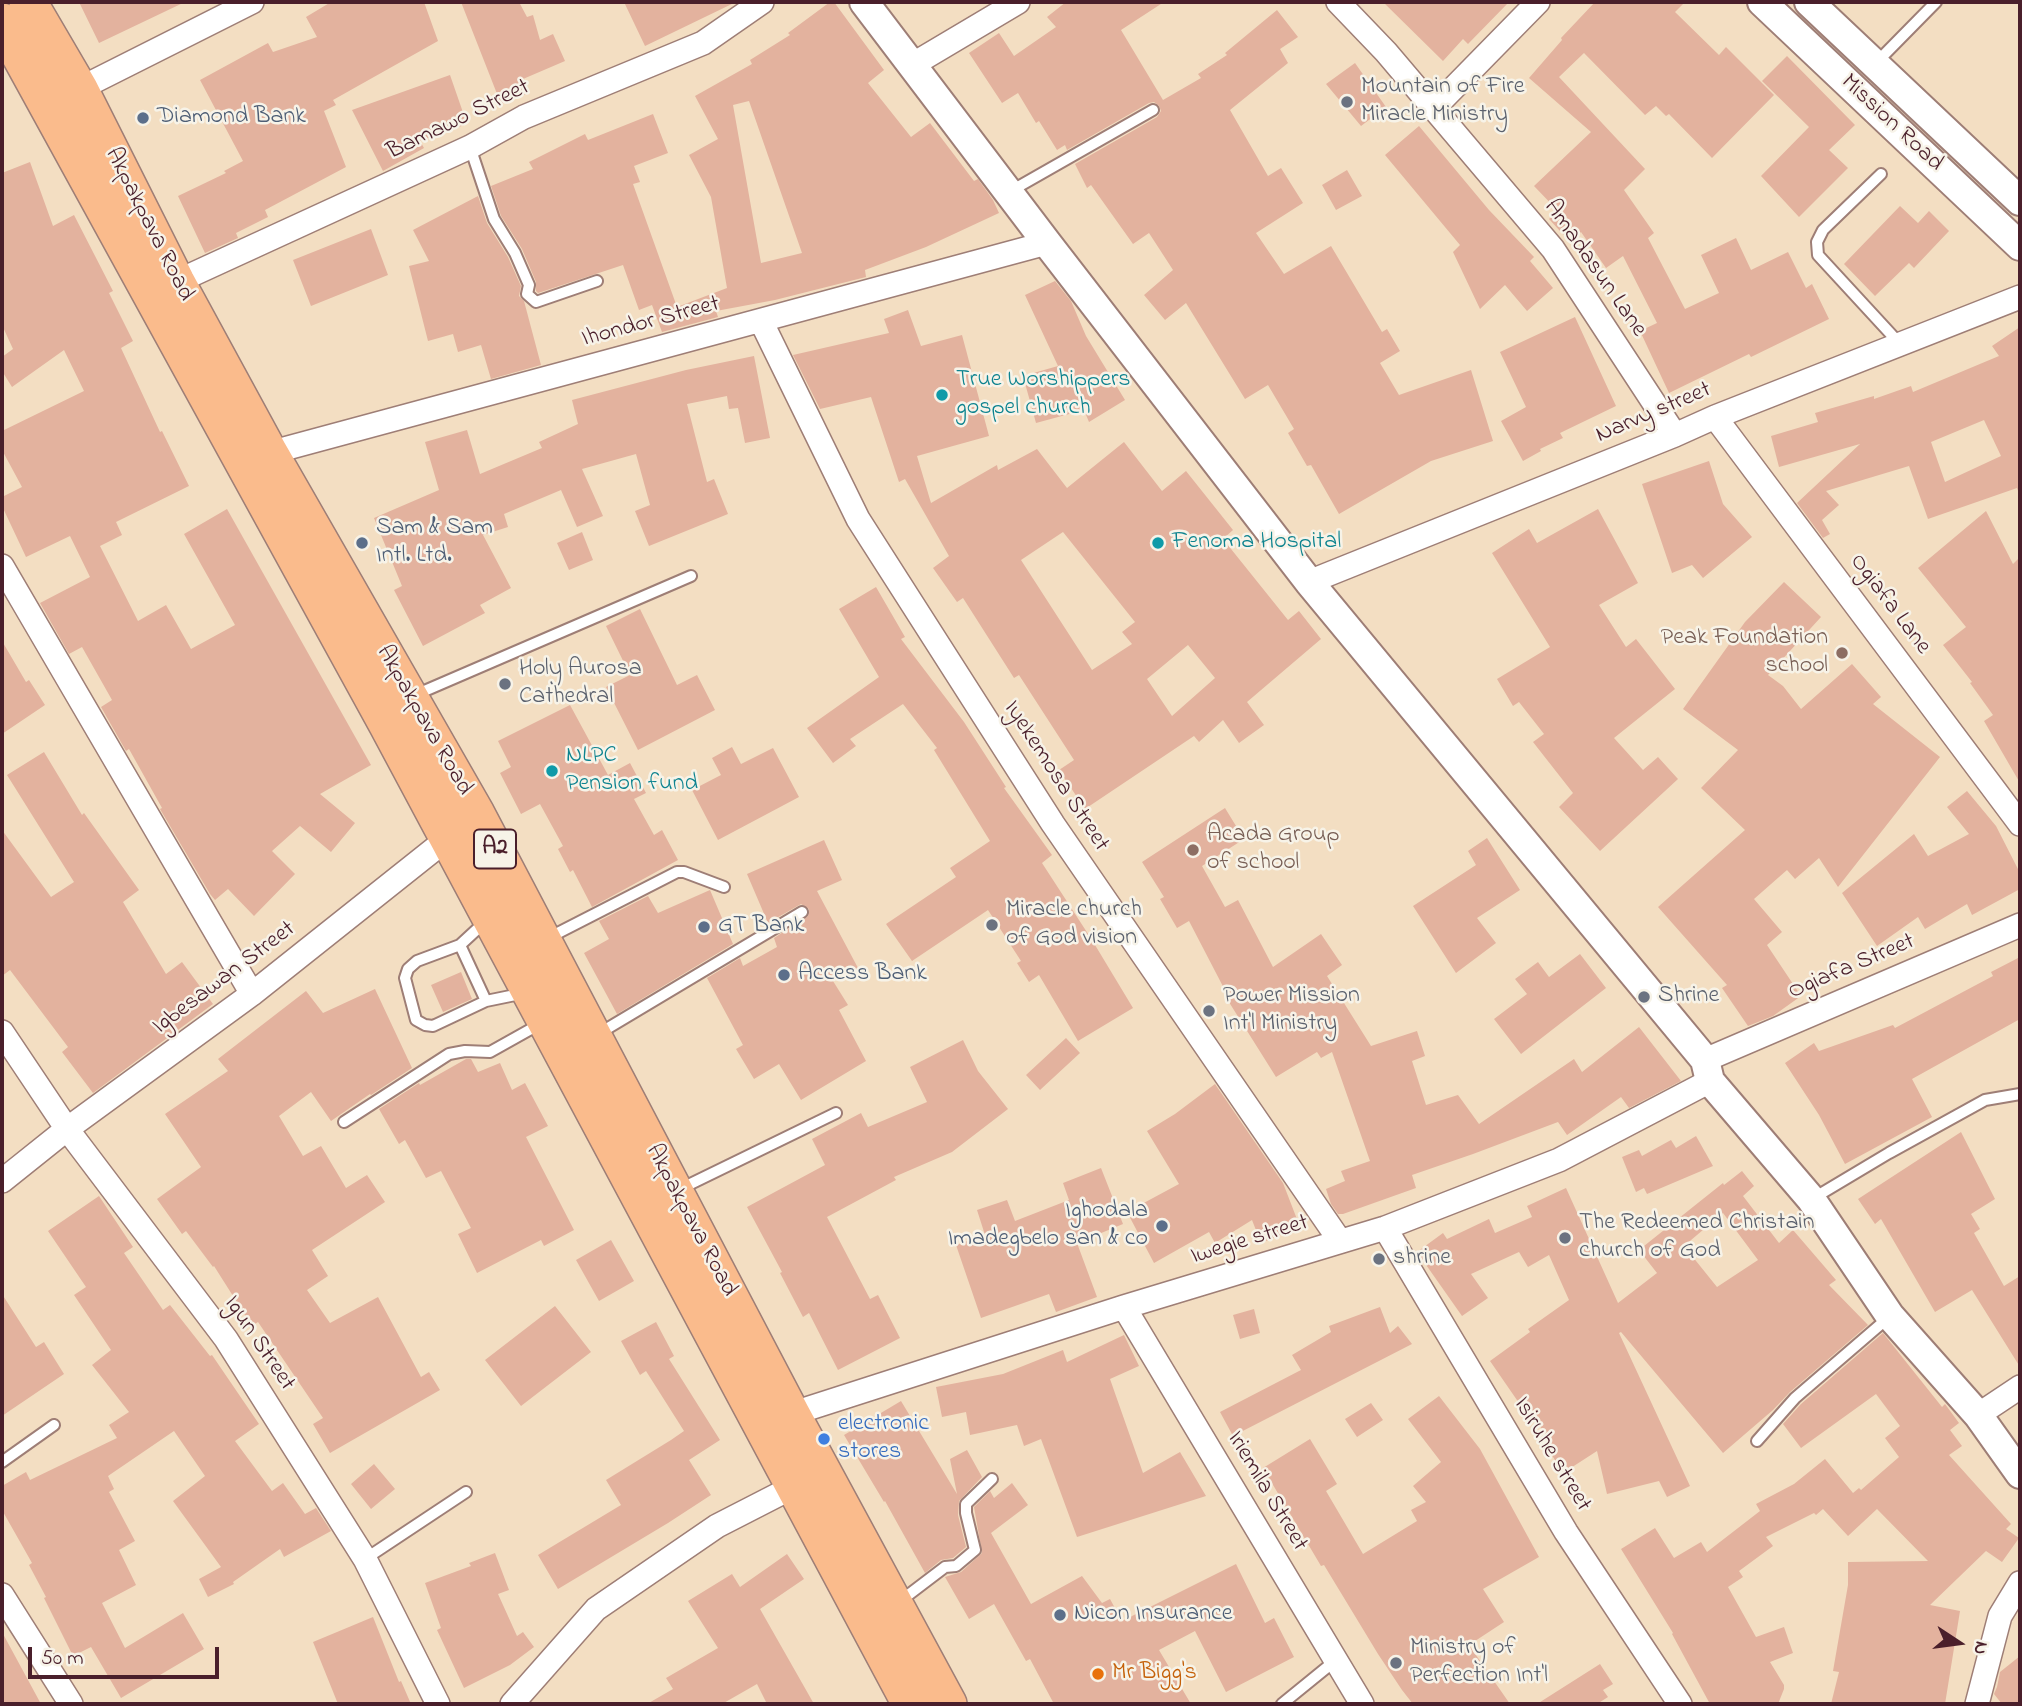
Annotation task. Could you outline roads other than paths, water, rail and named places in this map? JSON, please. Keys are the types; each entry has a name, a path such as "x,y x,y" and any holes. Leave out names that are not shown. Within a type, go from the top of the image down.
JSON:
{"highway":[{"name":"Akpakpava Road","path":"28,2 79,89 176,282 269,453 477,814 791,1414 948,1704"},
{"name":"Akpakpava Road","path":"7,42 449,839 911,1704"}],"street":[{"path":"79,89 252,2"},
{"name":"Bamawo Street","path":"176,282 470,147 524,117 703,43 762,2"},
{"path":"864,2 1309,582 1811,1199 1890,1316 1978,1415 2020,1474"},
{"path":"912,65 1018,2"},
{"name":"Amadasun Lane","path":"1338,2 1386,52 1553,249 1675,435"},
{"path":"1433,109 1538,2"},
{"name":"Mission Road","path":"1762,2 2020,246"},
{"name":"Mission Road","path":"1809,2 2020,201"},
{"name":"Ihondor Street","path":"269,453 1047,243"},
{"name":"Narvy street","path":"1309,582 2020,297"},
{"name":"Iyekemosa Street","path":"761,321 858,519 1053,824 1340,1241"},
{"name":"Ogiafa Lane","path":"1715,417 2020,824"},
{"path":"2,566 253,994"},
{"name":"Igbesawan Street","path":"2,1181 67,1129 253,994 477,814"},
{"name":"Ogiafa Street","path":"1708,1070 2020,925"},
{"name":"Igun Street","path":"2,1032 67,1129 226,1339 365,1559 439,1704"},
{"name":"Iwegie street","path":"791,1414 1124,1307 1385,1228 1559,1160 1708,1070"},
{"name":"Isiruhe street","path":"1385,1228 1566,1532 1680,1704"},
{"name":"Iriemila Street","path":"1124,1307 1362,1704"},
{"path":"1978,1415 2020,1387"},
{"path":"512,1704 596,1609 717,1526 795,1486"},
{"path":"1977,1704 2000,1616 2020,1583"},
{"path":"2,1595 71,1704"}],"lane":[{"path":"1875,64 1936,2"},
{"path":"1009,192 1153,110"},
{"path":"470,147 494,219 515,253 529,285 527,294 536,302 597,281"},
{"path":"1881,174 1823,230 1817,242 1818,255 1900,344"},
{"path":"410,698 691,576"},
{"path":"543,941 677,872 684,872 724,887"},
{"path":"592,1037 802,912"},
{"path":"491,917 460,944 417,961 408,969 405,978 416,1020 433,1026 486,1002 538,1006"},
{"path":"460,944 486,1002"},
{"path":"344,1122 450,1054 465,1051 490,1052 538,1006"},
{"path":"1811,1199 1985,1100 2020,1094"},
{"path":"674,1192 836,1113"},
{"path":"1757,1441 1795,1398 1890,1316"},
{"path":"2,1462 54,1425"},
{"path":"894,1605 945,1567 956,1566 975,1550 966,1513 967,1504 992,1479"},
{"path":"365,1559 466,1492"},
{"path":"1282,1704 1336,1660"}],"place":[{"name":"Mountain of Fire Miracle Ministry","path":"1347,102"},
{"name":"Diamond Bank","path":"143,118"},
{"name":"True Worshippers gospel church","path":"942,395"},
{"name":"Sam & Sam Intl. Ltd.","path":"362,543"},
{"name":"Fenoma Hospital","path":"1158,543"},
{"name":"Peak Foundation school","path":"1842,653"},
{"name":"Holy Aurosa Cathedral","path":"505,684"},
{"name":"NLPC Pension fund","path":"552,771"},
{"name":"Acada Group of school","path":"1193,850"},
{"name":"Miracle church of God vision","path":"992,925"},
{"name":"GT Bank","path":"704,927"},
{"name":"Access Bank","path":"784,975"},
{"name":"Shrine","path":"1644,997"},
{"name":"Power Mission Int'l Ministry","path":"1209,1011"},
{"name":"Ighodala Imadegbelo san & co","path":"1162,1226"},
{"name":"The Redeemed Christain church of God","path":"1565,1238"},
{"name":"shrine","path":"1379,1259"},
{"name":"electronic stores","path":"824,1439"},
{"name":"Nicon Insurance","path":"1060,1615"},
{"name":"Ministry of Perfection Int'l","path":"1396,1663"},
{"name":"Mr Bigg's","path":"1098,1674"}]}
